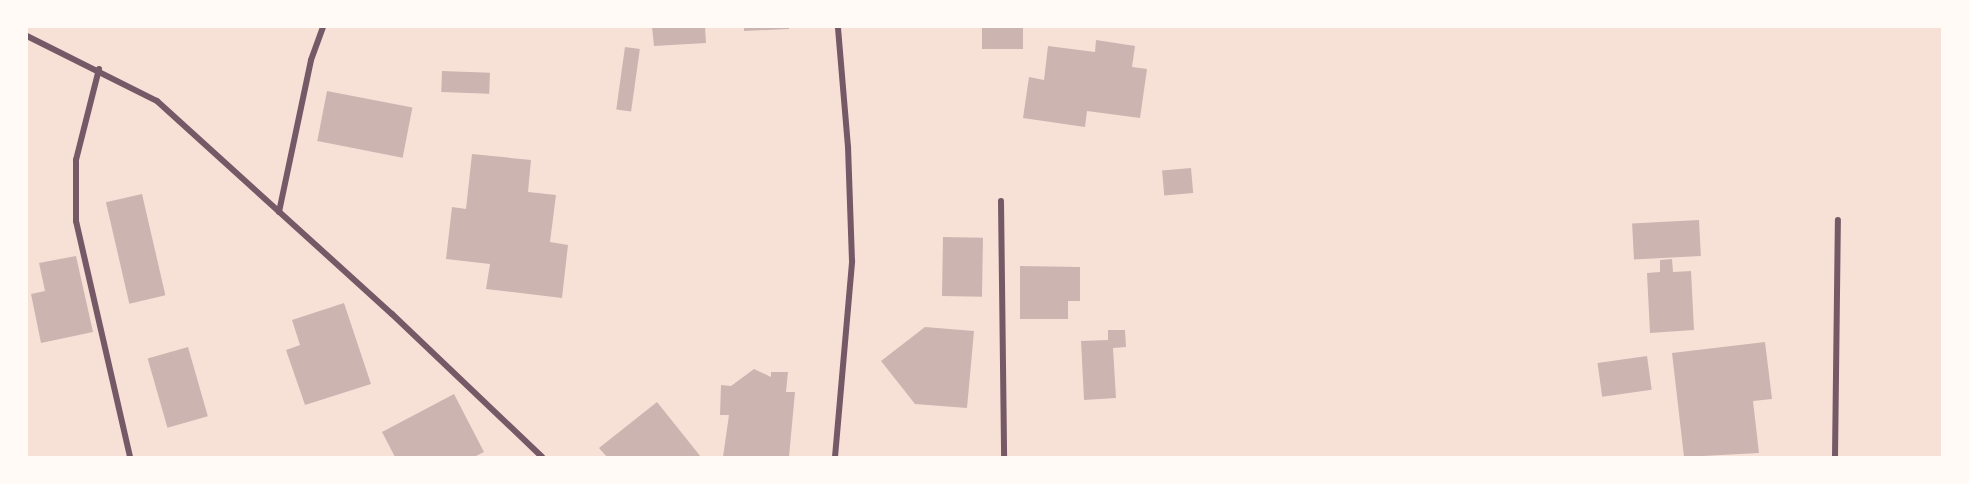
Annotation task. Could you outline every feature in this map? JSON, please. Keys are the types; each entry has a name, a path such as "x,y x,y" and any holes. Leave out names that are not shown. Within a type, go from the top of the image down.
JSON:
{"street":[{"path":"279,212 309,69 323,27"},
{"path":"835,457 852,261 848,147 838,27"},
{"path":"27,36 99,69 157,101 542,457"},
{"path":"99,69 76,160 76,221 130,457"},
{"path":"1001,201 1004,457"},
{"path":"1835,457 1838,220"}],"building":[{"path":"652,27 705,27 706,43 654,46"},
{"path":"744,27 789,27 789,29 744,31"},
{"path":"982,27 1023,27 1023,49 982,49"},
{"path":"1096,40 1135,46 1132,67 1147,69 1140,118 1087,111 1085,127 1023,118 1029,77 1044,80 1048,46 1095,52"},
{"path":"625,47 640,49 631,111 616,109"},
{"path":"442,71 490,73 489,94 441,92"},
{"path":"327,91 412,108 403,158 317,141"},
{"path":"472,154 531,160 528,192 556,195 550,242 568,245 562,298 486,289 490,264 446,259 452,207 466,209"},
{"path":"1191,168 1193,193 1164,195 1162,171"},
{"path":"142,194 165,295 129,304 106,202"},
{"path":"1699,220 1701,256 1634,259 1632,224"},
{"path":"943,237 983,238 982,297 942,296"},
{"path":"76,256 93,332 41,343 31,294 45,291 39,263"},
{"path":"1672,259 1673,272 1691,271 1694,330 1650,333 1647,273 1660,272 1660,260"},
{"path":"1020,266 1080,267 1080,301 1068,301 1068,319 1020,319"},
{"path":"344,303 371,384 305,405 286,350 300,345 292,320"},
{"path":"925,327 974,331 967,408 915,404 881,361"},
{"path":"1108,330 1125,330 1126,347 1113,348 1116,398 1084,400 1081,341 1108,340"},
{"path":"1765,342 1772,399 1753,401 1759,453 1684,457 1672,353"},
{"path":"188,347 208,416 167,428 148,359"},
{"path":"1647,356 1652,390 1602,397 1597,363"},
{"path":"754,369 771,377 771,372 788,372 786,392 795,392 789,457 723,457 729,415 720,415 721,385 731,386"},
{"path":"454,394 484,452 474,457 395,457 382,432"},
{"path":"657,402 701,457 607,457 599,448"}]}
